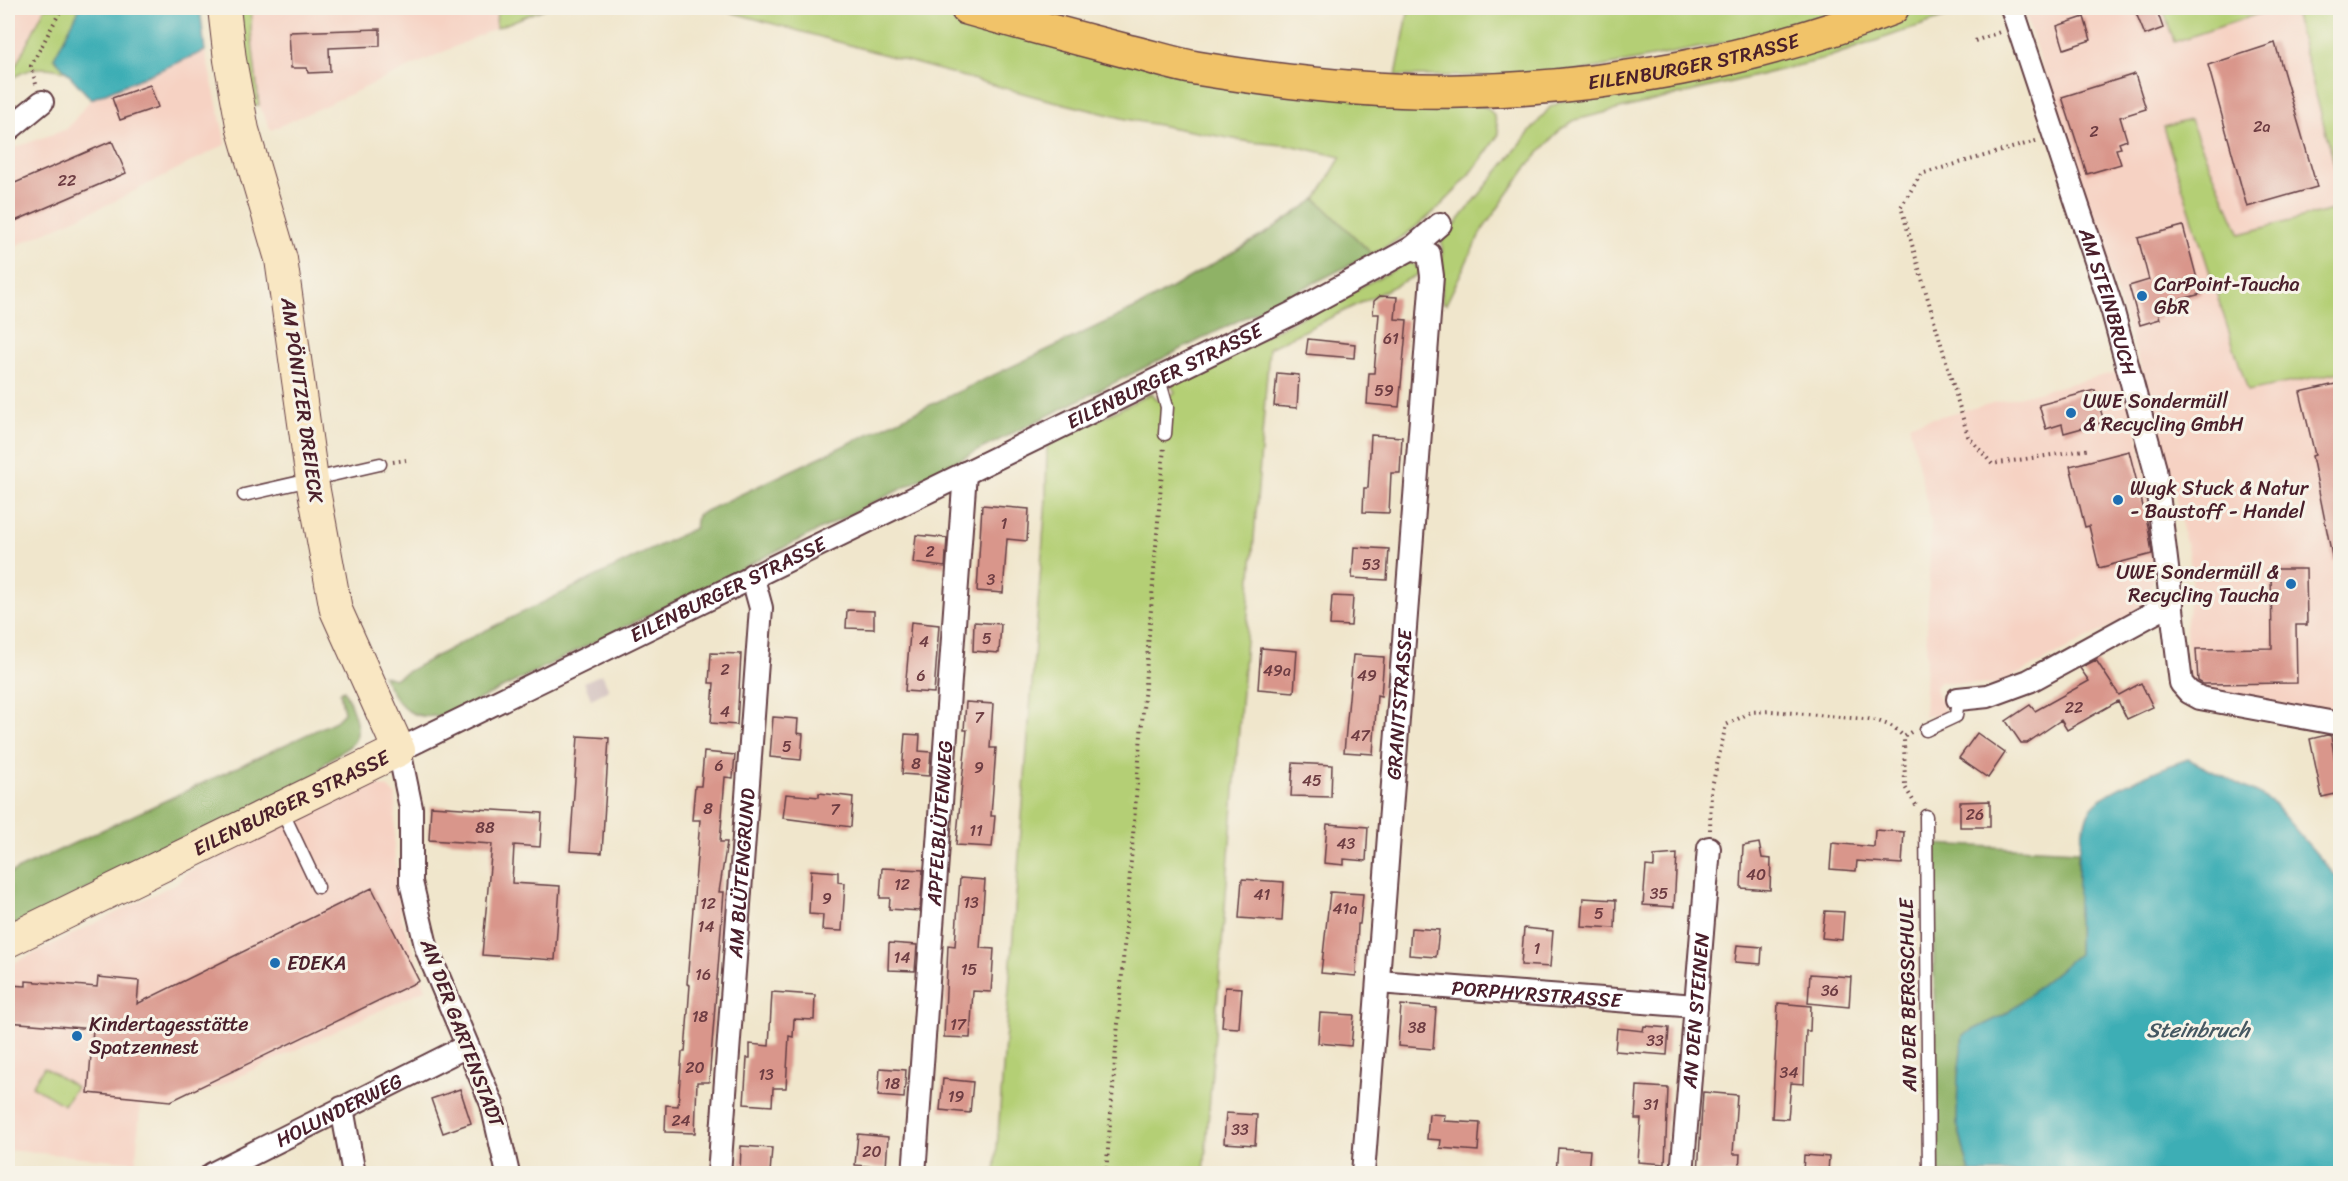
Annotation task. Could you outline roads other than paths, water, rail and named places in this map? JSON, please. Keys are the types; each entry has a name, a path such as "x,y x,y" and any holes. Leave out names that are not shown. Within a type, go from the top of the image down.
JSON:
{"main road":[{"name":"EILENBURGER STRASSE","path":"967,8 1038,29 1195,68 1389,89 1460,91 1526,88 1686,67 1761,50 1892,8"}],"street":[{"name":"AM PÖNITZER DREIECK","path":"224,8 230,60 243,130 281,259 312,480 336,610 399,750"},
{"name":"AM STEINBRUCH","path":"2012,8 2113,312 2155,469 2181,683 2189,692 2200,698 2340,724"},
{"path":"8,130 42,102"},
{"name":"EILENBURGER STRASSE","path":"8,941 752,575 1293,313 1412,248 1440,224"},
{"name":"GRANITSTRASSE","path":"1363,1173 1432,276 1429,254 1412,248"},
{"name":"APFELBLÜTENWEG","path":"914,1173 965,473"},
{"name":"AM BLÜTENGRUND","path":"719,1173 761,608 752,575"},
{"path":"1958,699 1988,696 2029,681 2172,603"},
{"name":"AN DER GARTENSTADT","path":"399,750 411,808 411,882 427,950 492,1104 508,1173"},
{"name":"AN DEN STEINEN","path":"1682,1173 1709,848"},
{"name":"PORPHYRSTRASSE","path":"1378,982 1696,1006"},
{"name":"HOLUNDERWEG","path":"212,1173 467,1046"},
{"path":"342,1108 354,1173"}],"lane":[{"path":"1159,379 1167,407 1166,434"},
{"path":"244,495 380,465"},
{"path":"1926,730 1956,716 1958,699"},
{"path":"281,808 318,887"},
{"name":"AN DER BERGSCHULE","path":"1926,816 1929,1173"}],"water":[{"path":"80,8 200,8 205,51 91,99 54,58"},
{"name":"Steinbruch","path":"2188,759 2270,800 2340,881 2340,1173 1970,1173 1957,1123 1958,1076 1963,1035 2006,1014 2078,954 2079,859 2085,823 2091,809 2097,802 2121,787"}],"place":[{"name":"CarPoint-Taucha GbR","path":"2142,296"},
{"name":"UWE Sondermüll & Recycling GmbH","path":"2071,413"},
{"name":"Wugk Stuck & Natur - Baustoff - Handel","path":"2118,500"},
{"name":"UWE Sondermüll & Recycling Taucha","path":"2291,584"},
{"name":"EDEKA","path":"275,963"},
{"name":"Kindertagesstätte Spatzennest","path":"77,1036"}]}
